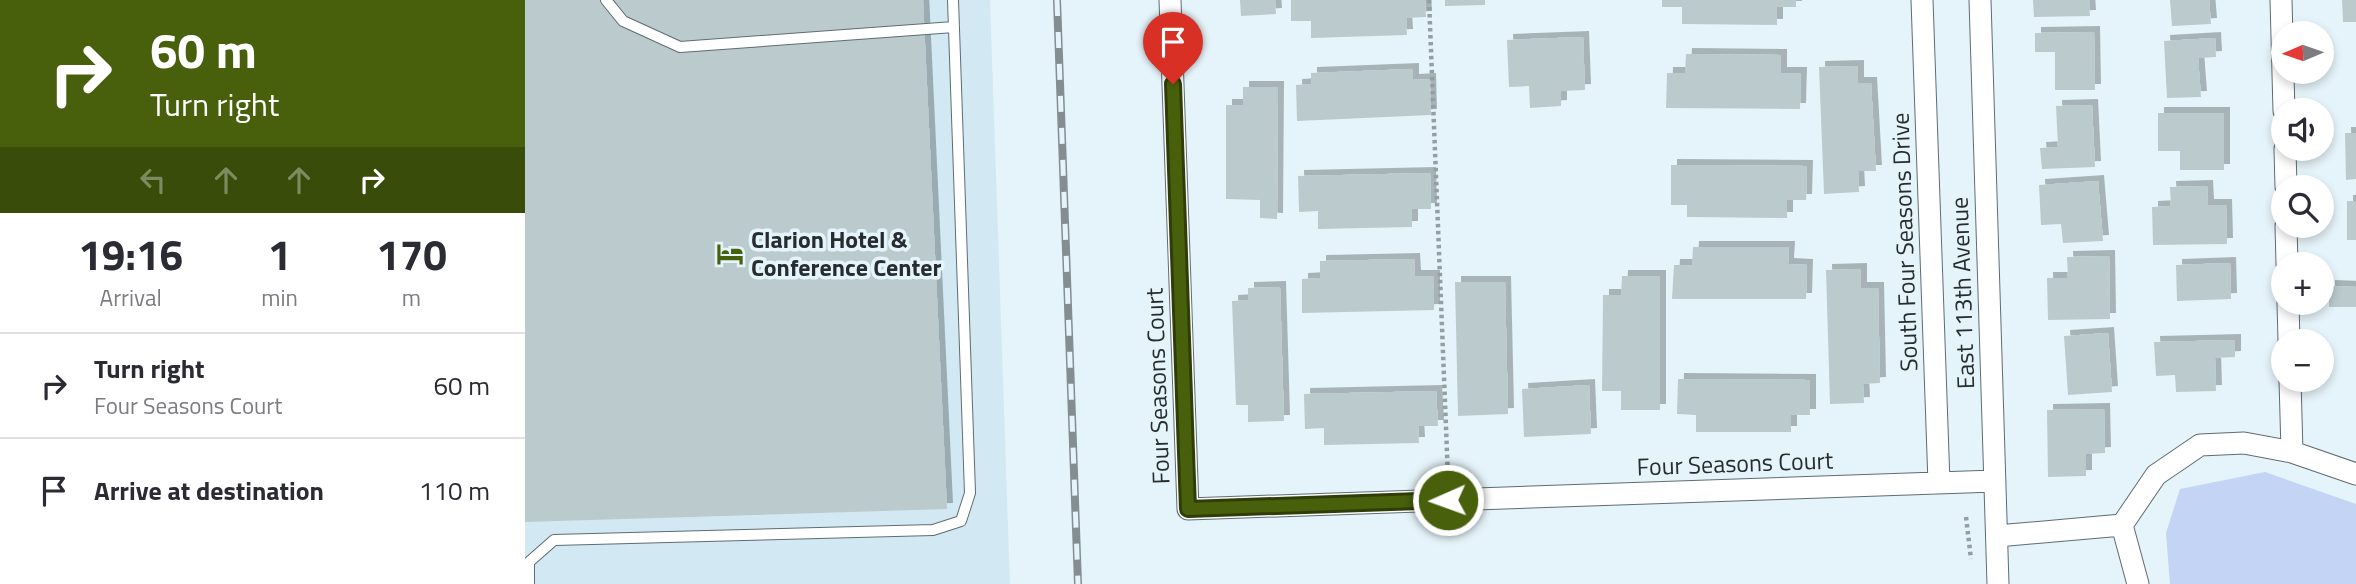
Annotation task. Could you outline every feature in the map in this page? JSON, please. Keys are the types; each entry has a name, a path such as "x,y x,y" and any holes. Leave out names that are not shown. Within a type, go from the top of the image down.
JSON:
{"street":[{"name":"Four Seasons Court","path":"1170,0 1188,509 1995,481"},
{"name":"South Four Seasons Drive","path":"1922,0 1939,483"},
{"name":"East 113th Avenue","path":"1980,0 1998,584"},
{"path":"2281,0 2284,98"},
{"path":"2290,392 2292,452"},
{"path":"2122,525 2156,475 2200,444 2244,443 2292,452 2356,474"},
{"path":"1997,536 2122,525"},
{"path":"2122,525 2139,584"}],"lane":[{"path":"606,0 623,21 680,47 954,27"},
{"path":"529,584 529,562 554,540 933,530 961,521 970,494 953,0"}],"path":[{"path":"1429,0 1448,500"},
{"path":"1966,517 1971,571"}],"shaded area":[{"name":"Clarion Hotel & Conference Center","path":"525,0 990,0 1010,584 525,584"}],"water":[{"path":"2265,472 2356,504 2356,584 2170,584 2166,533 2180,489"}],"building":[{"name":"Clarion Hotel & Conference Center","path":"525,0 923,0 947,509 525,522"},
{"path":"1240,0 1275,0 1276,14 1241,16"},
{"path":"1291,0 1425,0 1426,17 1406,18 1407,35 1311,38 1311,21 1291,21"},
{"path":"1445,0 1485,0 1485,5 1445,6"},
{"path":"1662,0 1796,0 1796,7 1777,7 1777,25 1682,24 1682,7 1662,7"},
{"path":"2033,0 2089,0 2090,16 2034,17"},
{"path":"2170,0 2209,0 2211,24 2172,26"},
{"path":"2342,0 2356,0 2356,22 2343,22"},
{"path":"2094,32 2095,90 2055,90 2055,52 2035,52 2035,33"},
{"path":"1583,37 1585,90 1561,91 1561,106 1530,108 1529,86 1509,87 1507,40"},
{"path":"2215,38 2216,57 2198,58 2201,97 2167,98 2164,41"},
{"path":"1686,54 1781,55 1781,73 1801,73 1800,109 1666,108 1667,73 1685,73"},
{"path":"1858,66 1858,83 1871,83 1876,171 1858,171 1859,192 1824,194 1819,67"},
{"path":"1413,69 1413,80 1430,79 1431,115 1297,121 1296,85 1311,84 1311,73"},
{"path":"1243,87 1278,87 1277,219 1260,218 1260,200 1226,199 1226,105 1243,105"},
{"path":"2092,105 2095,167 2042,169 2040,148 2058,147 2056,106"},
{"path":"2158,113 2224,113 2224,170 2180,170 2180,151 2158,151"},
{"path":"2345,133 2356,133 2356,179 2346,180"},
{"path":"1671,165 1807,166 1806,200 1787,200 1787,218 1687,217 1687,205 1671,205"},
{"path":"1430,173 1431,209 1412,209 1412,227 1318,229 1318,211 1299,212 1298,176"},
{"path":"2098,181 2103,241 2063,243 2061,224 2041,225 2039,185"},
{"path":"2207,186 2208,205 2226,205 2227,244 2153,245 2152,207 2171,206 2170,187"},
{"path":"2347,201 2356,201 2356,240 2347,240"},
{"path":"1693,247 1789,247 1788,264 1807,265 1806,299 1672,299 1674,265 1692,265"},
{"path":"2109,256 2110,319 2048,320 2047,278 2068,278 2067,257"},
{"path":"1414,259 1415,276 1434,276 1434,310 1302,313 1302,279 1320,278 1320,261"},
{"path":"2230,263 2231,299 2177,301 2176,265"},
{"path":"1861,269 1861,288 1878,288 1880,383 1863,384 1864,403 1830,404 1826,270"},
{"path":"1622,276 1660,276 1660,410 1621,410 1621,391 1602,391 1603,295 1621,295"},
{"path":"1455,282 1505,282 1508,414 1458,416"},
{"path":"2334,286 2356,287 2356,307 2334,307"},
{"path":"1280,287 1284,421 1248,422 1248,405 1236,405 1232,301 1248,300 1248,288"},
{"path":"2108,333 2112,392 2068,395 2064,336"},
{"path":"2235,340 2235,357 2215,358 2216,391 2176,392 2175,375 2156,376 2154,342"},
{"path":"1678,379 1810,380 1810,415 1791,415 1791,432 1696,432 1696,415 1677,414"},
{"path":"1589,385 1591,434 1524,437 1522,389"},
{"path":"1436,391 1438,426 1418,426 1419,443 1324,445 1324,428 1305,429 1304,394"},
{"path":"2104,409 2105,453 2086,454 2086,476 2048,477 2047,410"}],"railway":[{"path":"1057,0 1078,584"}],"place":[{"name":"Clarion Hotel & Conference Center","path":"730,254"}],"route":[{"path":"1173,84 1188,509 1448,500"}]}
